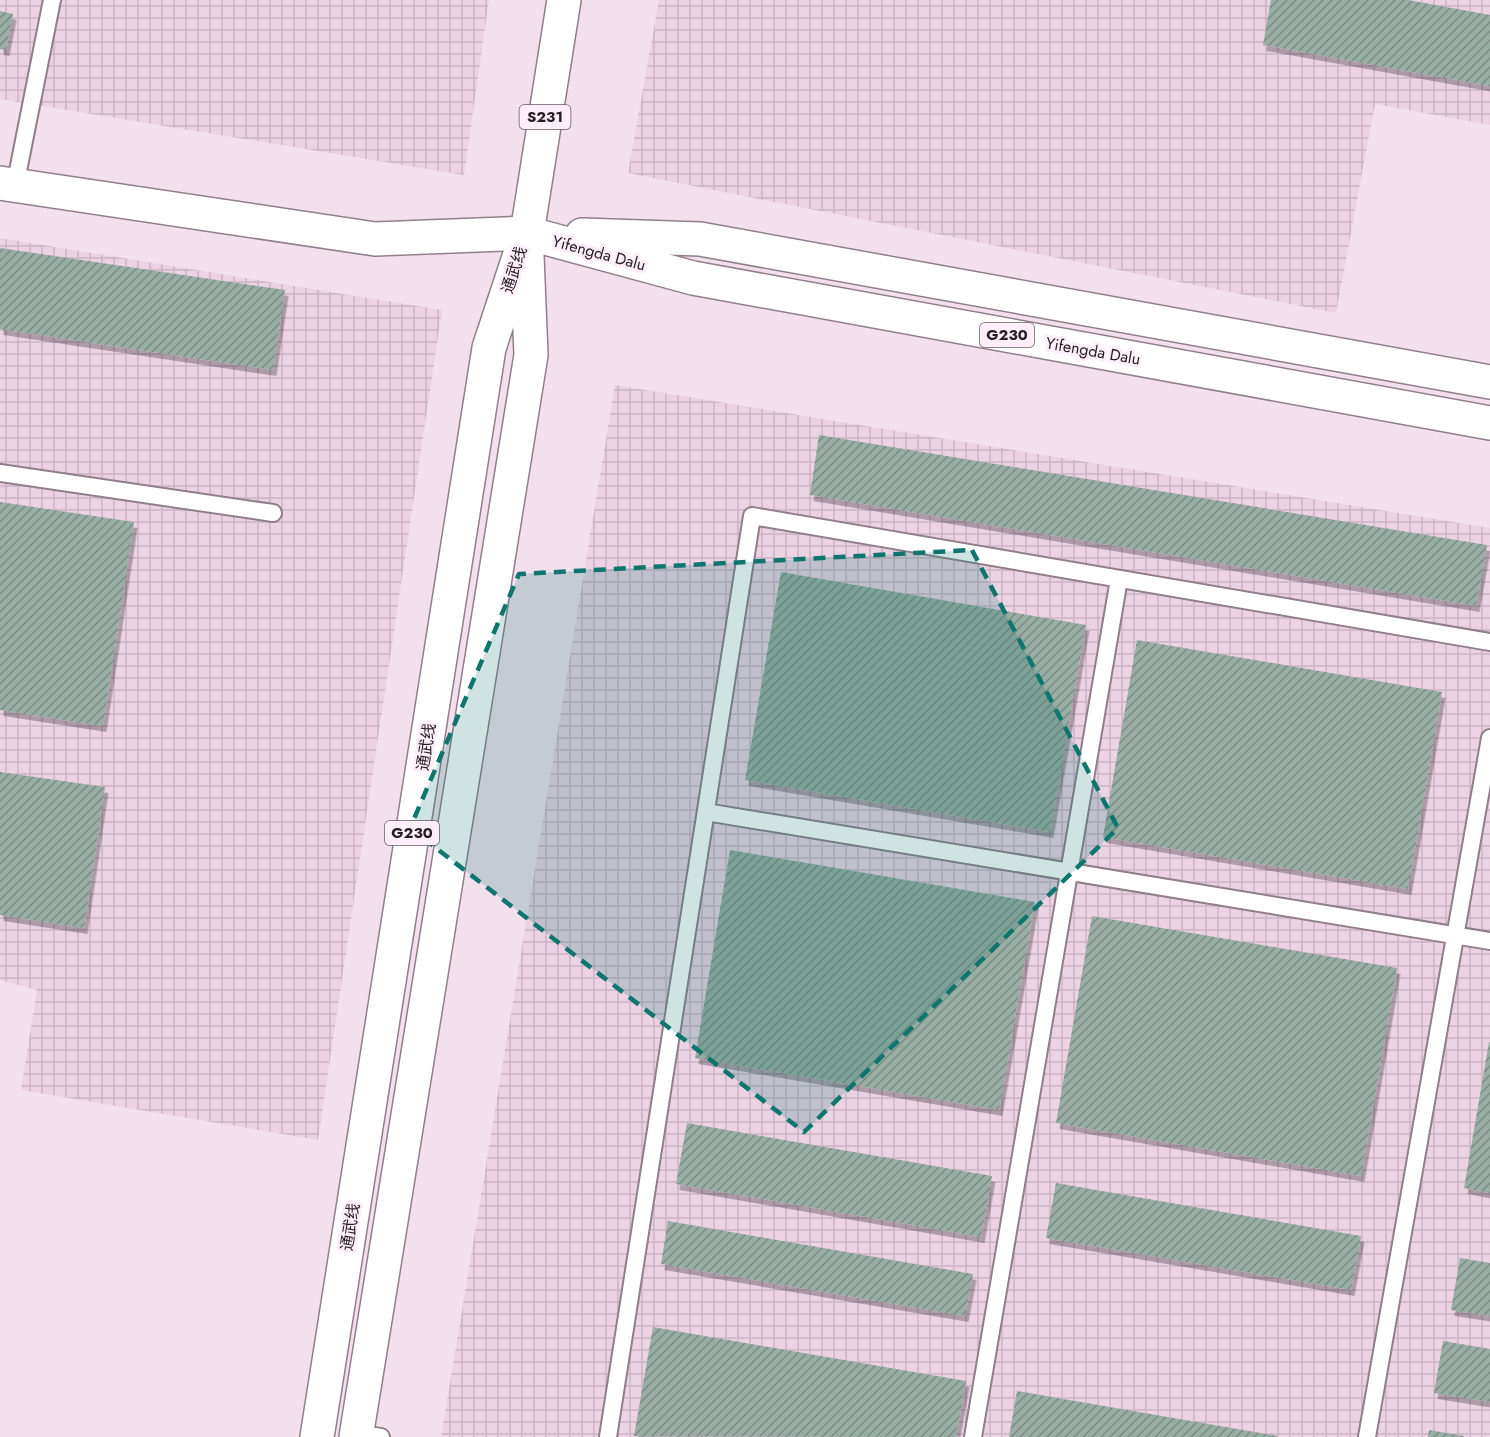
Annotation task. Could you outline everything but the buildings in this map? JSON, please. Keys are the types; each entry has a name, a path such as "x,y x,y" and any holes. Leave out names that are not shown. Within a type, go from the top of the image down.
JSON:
{"main road":[{"name":"S231","path":"527,233 564,0"},
{"path":"7,185 375,239 527,233"},
{"name":"Yifengda Dalu","path":"527,233 700,239 1490,382"},
{"name":"Yifengda Dalu","path":"527,233 693,279 1490,423"},
{"name":"通武线","path":"364,1436 531,355 527,233"},
{"name":"通武线","path":"317,1437 489,348 527,233"}],"lane":[{"path":"7,185 52,0"},
{"path":"0,473 273,513"},
{"path":"608,1437 752,516 1490,642"},
{"path":"973,1437 1119,579"},
{"path":"1367,1437 1490,738"},
{"path":"706,812 1490,941"}],"highlighted area":[{"path":"972,550 1118,828 804,1132 410,828 519,574"}],"shaded area":[{"path":"0,0 489,0 464,175 0,99"},
{"path":"659,0 1490,0 1490,125 1375,104 1336,313 628,173"},
{"path":"0,238 442,310 318,1140 21,1090 37,990 0,980"},
{"path":"615,385 1490,528 1490,1437 441,1437"}]}
